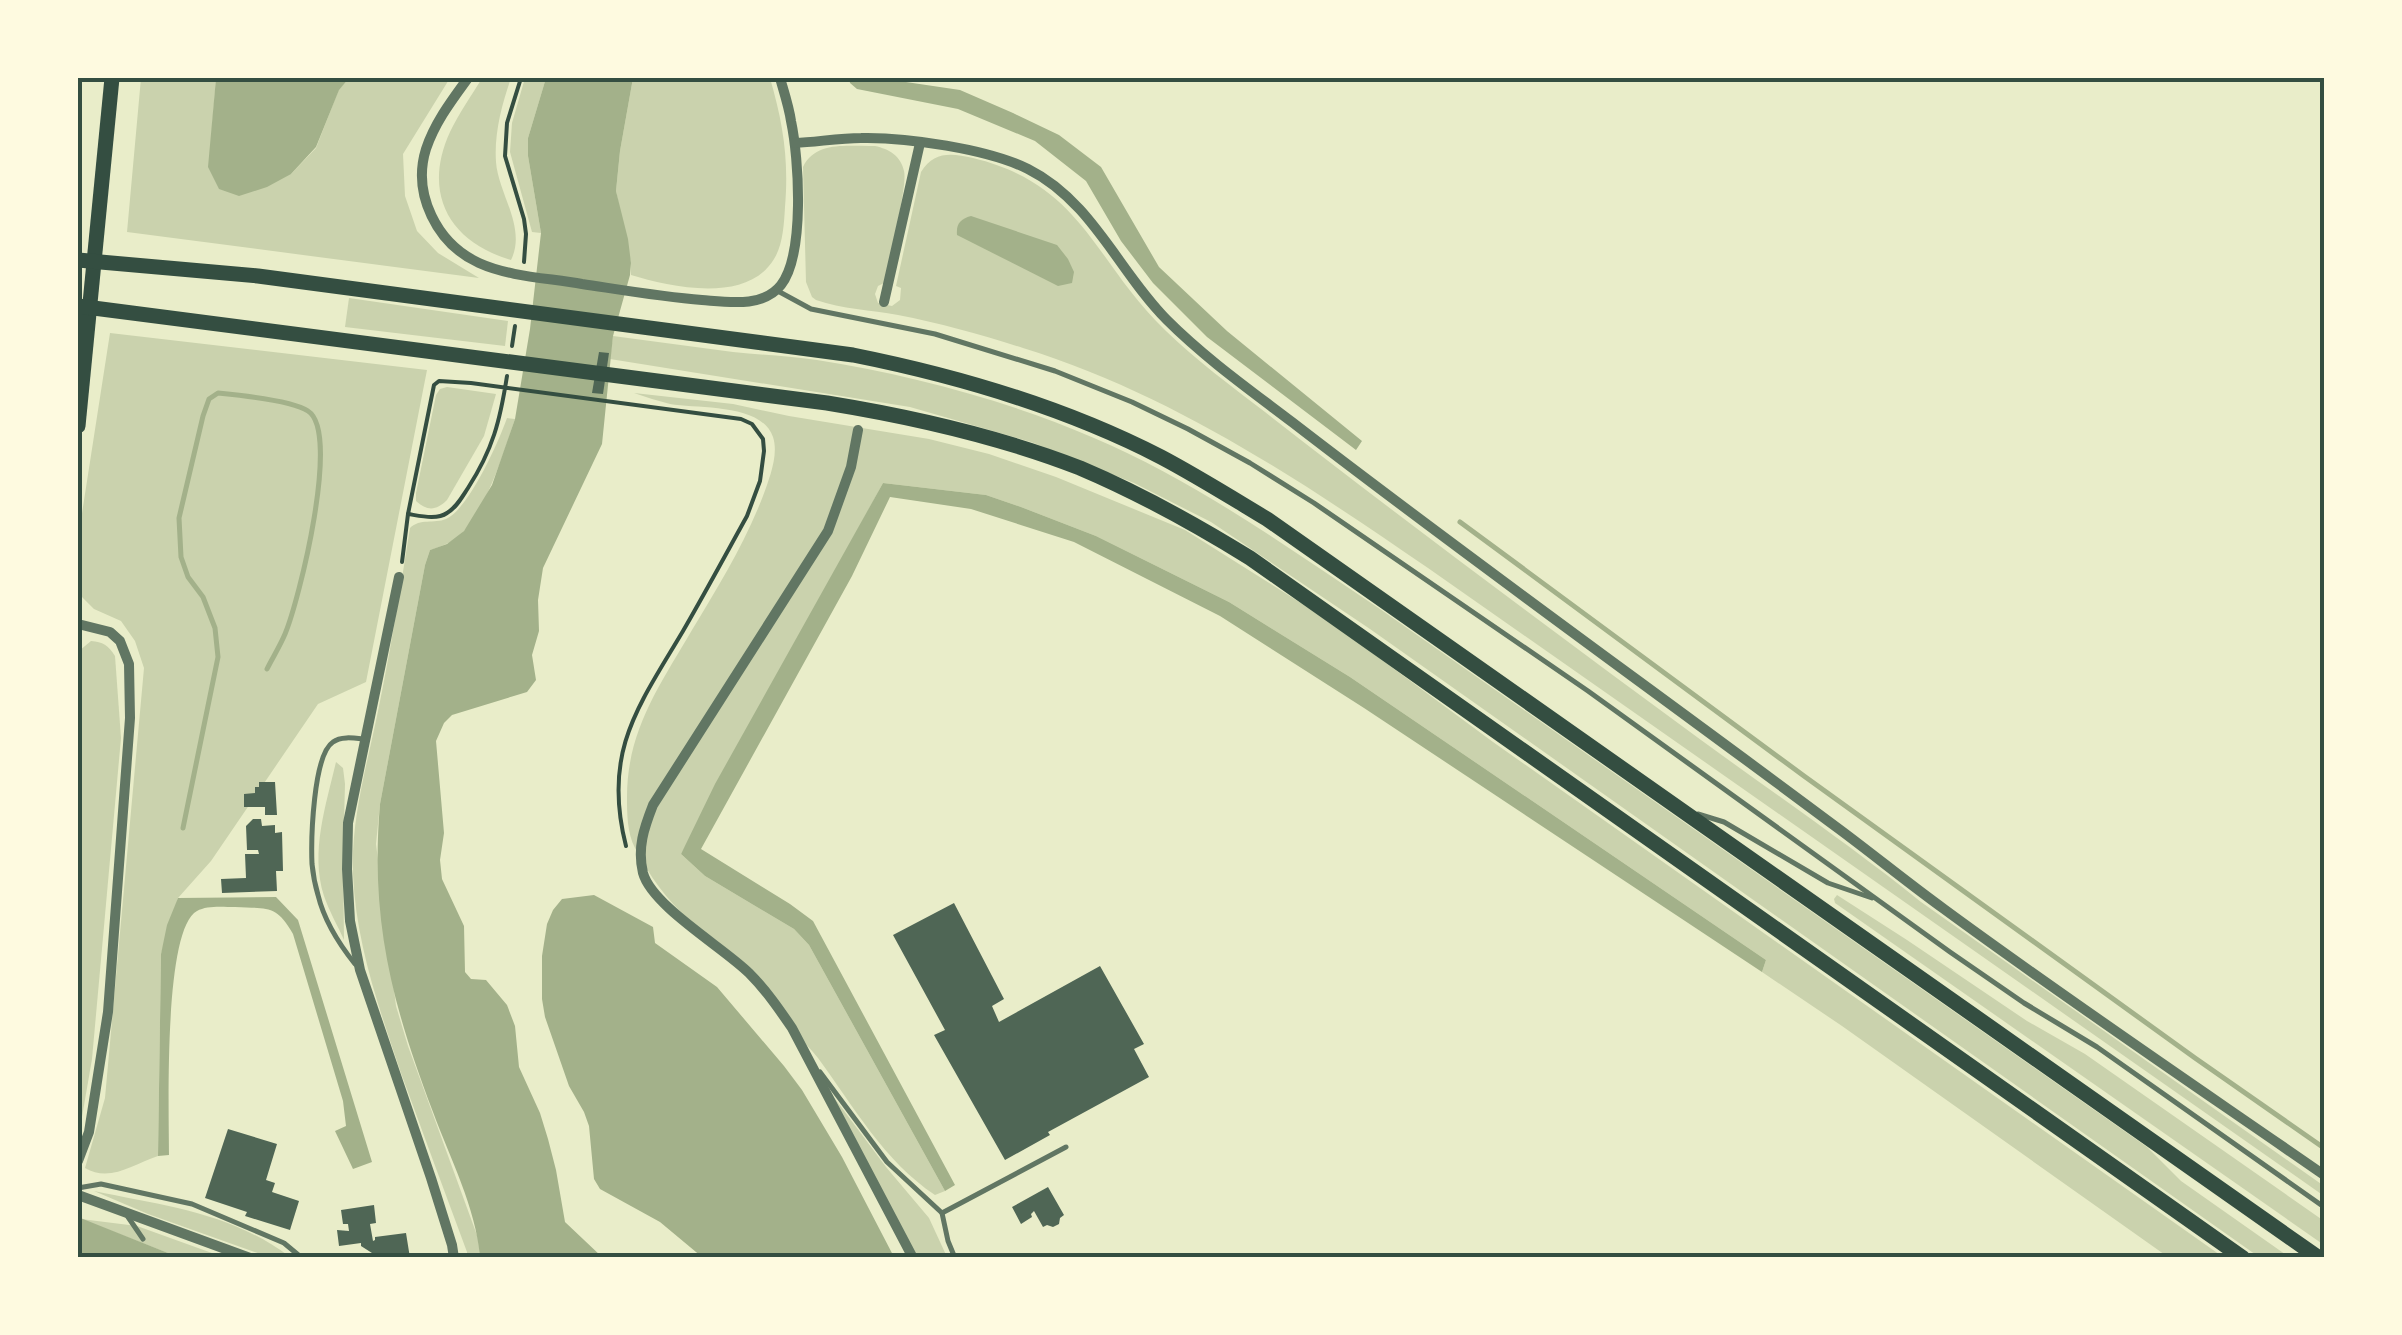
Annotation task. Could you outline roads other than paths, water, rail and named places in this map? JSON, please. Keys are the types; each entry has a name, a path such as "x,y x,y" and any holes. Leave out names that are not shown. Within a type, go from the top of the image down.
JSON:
{"main road":[{"path":"78,426 112,78"},
{"path":"78,260 258,276 853,356 971,384 1042,407 1158,456 1268,520 2319,1258"},
{"path":"78,306 826,403 938,424 1025,448 1080,469 1178,516 1250,558 2242,1258"}],"street":[{"path":"468,78 444,111 426,152 422,180 436,226 468,258 519,274 737,302 759,299 782,284 796,242 795,144 780,78"},
{"path":"795,144 864,138 920,143 1003,158 1031,170 1072,201 1167,320 1287,419 1944,909 2324,1174"},
{"path":"884,302 920,143"},
{"path":"858,430 847,480 828,531 654,806 640,843 644,876 678,915 748,972 774,1002 807,1054 913,1258"},
{"path":"400,577 348,823 350,920 360,970 454,1258"},
{"path":"78,624 110,632 120,641 129,664 130,718 108,1012 89,1132 78,1161"},
{"path":"78,1191 250,1258"}],"lane":[{"path":"776,290 811,309 936,334 1055,371 1132,402 1234,454 1314,503 1588,691 2024,1002 2097,1047 2324,1207"},
{"path":"360,970 339,945 318,899 312,865 316,792 323,754 334,741 366,739"},
{"path":"1680,807 1724,822 1828,883 1880,900"},
{"path":"807,1054 887,1162 942,1213 954,1258"},
{"path":"942,1213 1066,1146"},
{"path":"78,1191 100,1184 192,1204 284,1242 302,1258"},
{"path":"124,1210 144,1239"}],"waterway":[{"path":"183,828 218,657 215,628 181,557 179,518 203,416 209,399 218,393 300,407 308,411 317,425 319,482 307,554 285,634 267,669"},
{"path":"1460,522 1804,776 2324,1148"}]}
